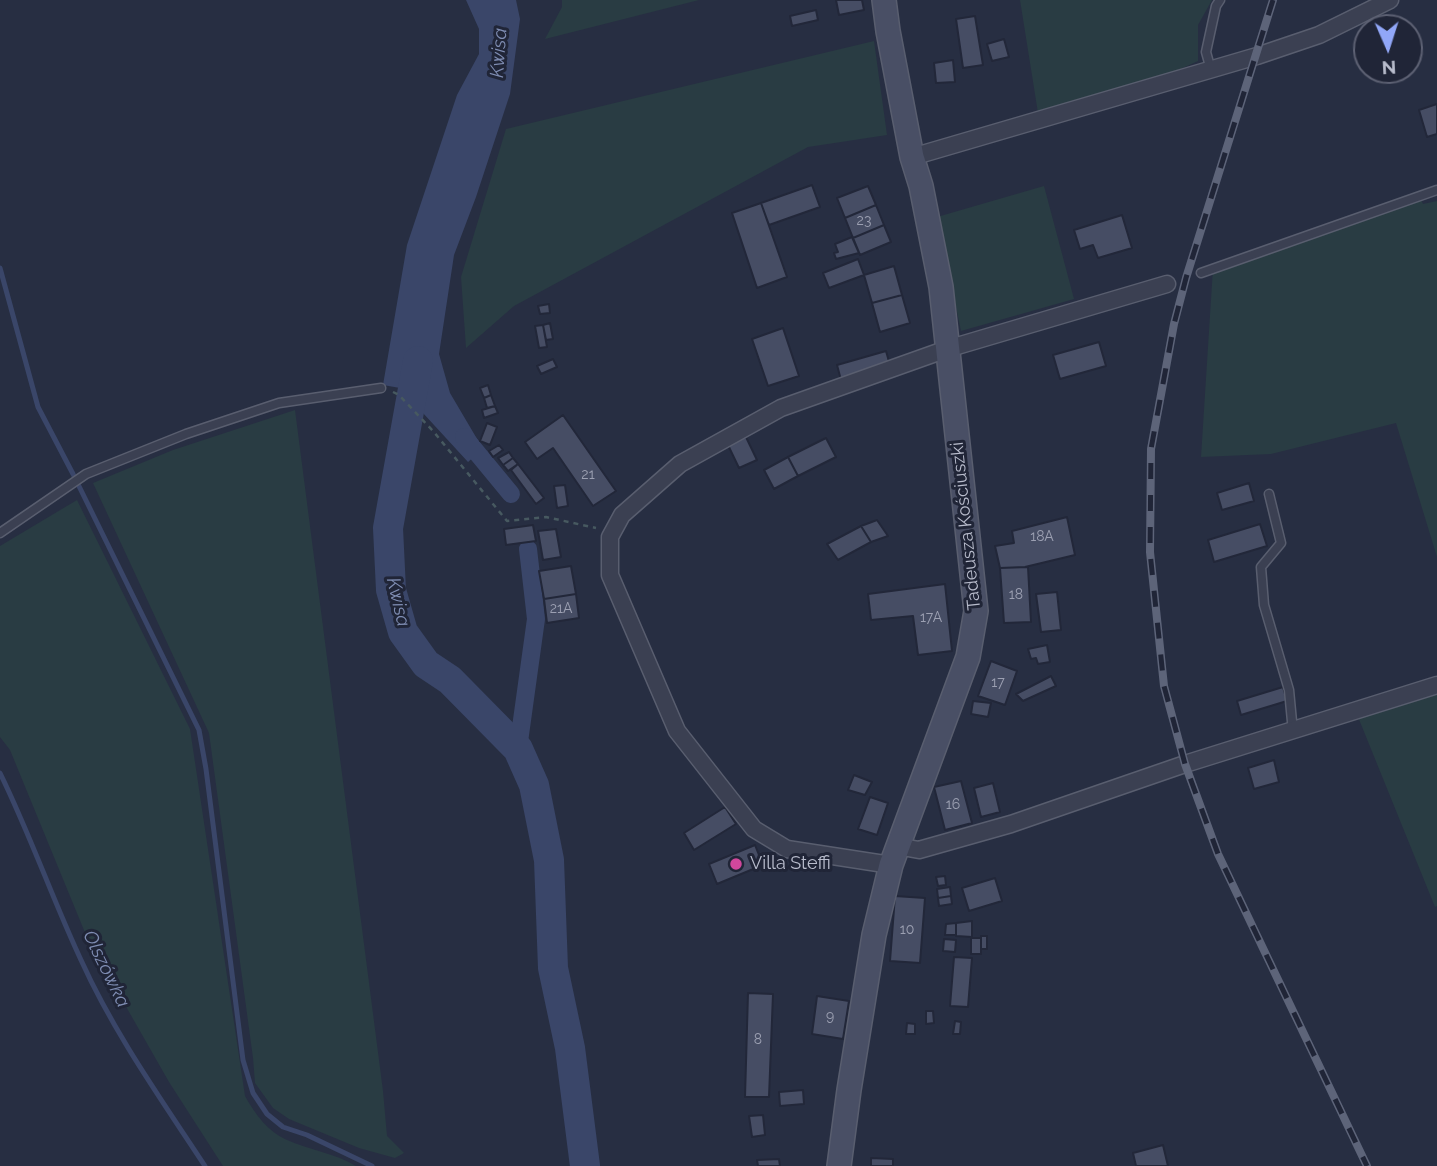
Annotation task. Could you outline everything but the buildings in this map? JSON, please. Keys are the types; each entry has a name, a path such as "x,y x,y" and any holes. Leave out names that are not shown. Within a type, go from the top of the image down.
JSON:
{"main road":[{"name":"Tadeusza Kościuszki","path":"839,1166 874,935 894,856 968,657 976,611 972,552 941,287 921,186 912,157 884,0"}],"street":[{"path":"912,157 1211,70 1319,35 1390,0"},
{"path":"1167,284 947,349 781,408 680,464 622,515 610,537 610,575 677,731 754,829 787,849 894,856 1011,824 1185,764 1437,685"}],"lane":[{"path":"1211,70 1206,52 1216,6 1220,0"},
{"path":"1201,273 1437,190"},
{"path":"0,533 82,477 186,434 279,403 381,388"},
{"path":"1269,494 1281,543 1261,567 1264,605 1289,690 1293,732"}],"path":[{"path":"381,388 399,395 508,521 546,517 612,533"}],"shaded area":[{"path":"562,0 699,0 545,39 562,7"},
{"path":"1020,0 1212,0 1198,25 1198,61 1161,78 1038,113"},
{"path":"874,41 887,135 808,147 514,306 466,348 461,277 506,129"},
{"path":"1044,186 1074,299 961,331 937,217"},
{"path":"1419,196 1423,204 1437,201 1437,557 1396,423 1271,454 1201,457 1213,268"},
{"path":"295,410 387,1136 404,1153 395,1158 359,1148 289,1119 273,1108 255,1083 209,733 93,483 173,450"},
{"path":"77,500 190,729 245,1096 263,1122 280,1137 356,1166 223,1166 169,1082 88,940 10,750 0,737 0,546"},
{"path":"1437,685 1437,906 1435,907 1356,712"}],"water":[{"path":"466,0 516,0 520,19 510,94 454,255 439,354 450,393 483,449 468,462 400,388 383,385 407,245 457,95 479,54 479,29"}],"waterway":[{"path":"0,268 38,407 199,730 243,1060 253,1093 267,1114 283,1127 307,1135 372,1166"},
{"name":"Kwisa","path":"418,361 388,528 391,590 403,632 426,664 450,680 518,749 534,785 549,860 553,968 570,1048 585,1166"},
{"path":"464,437 511,494"},
{"path":"518,749 536,619 528,549"},
{"name":"Olszówka","path":"0,773 70,937 108,1014 205,1166"}],"railway":[{"path":"1273,0 1174,324 1151,449 1150,552 1164,686 1185,764 1218,854 1367,1166"}],"place":[{"name":"Villa Steffi","path":"736,864"}]}
